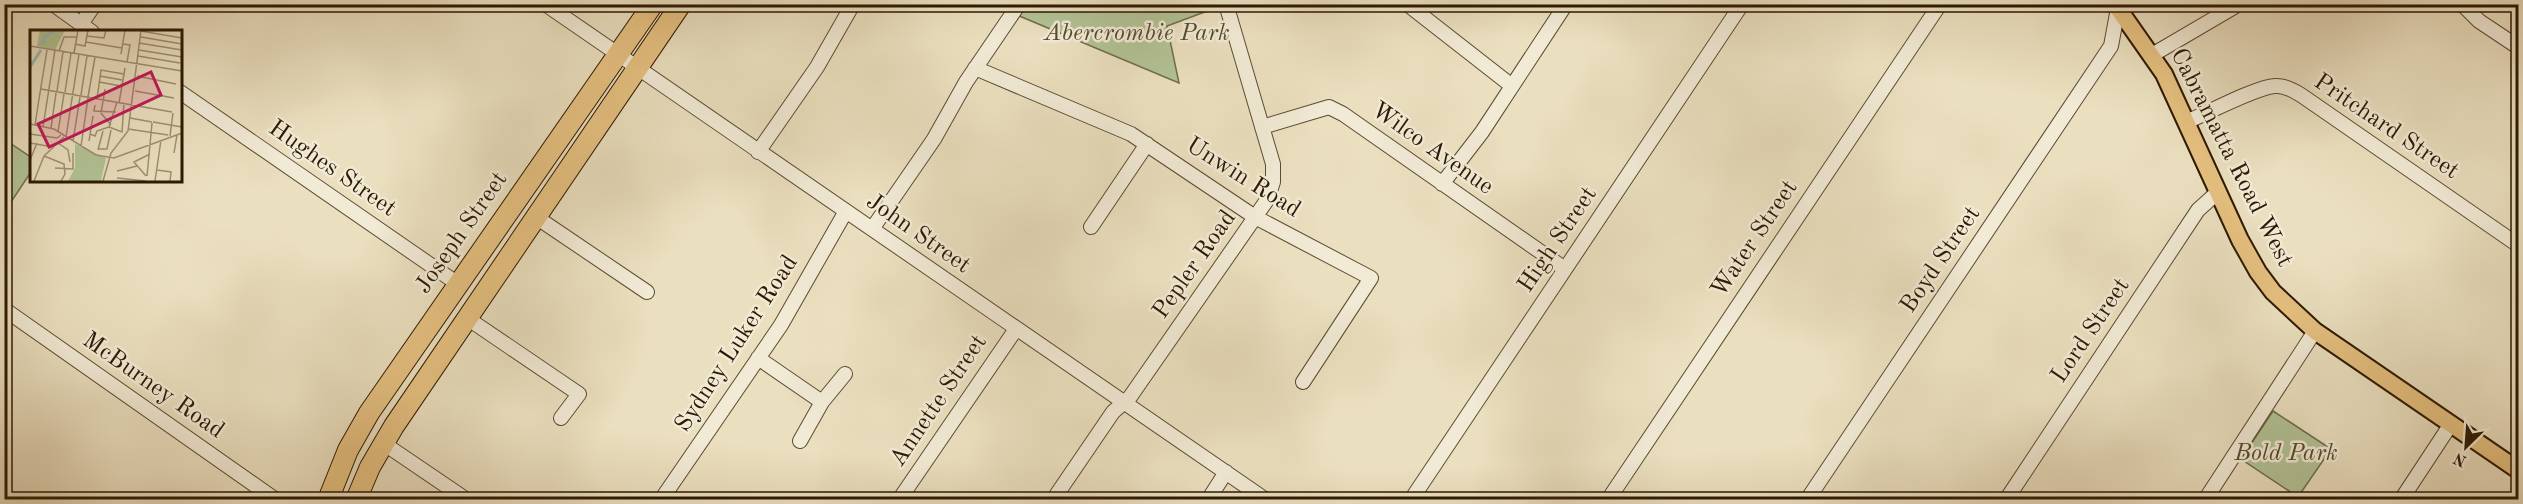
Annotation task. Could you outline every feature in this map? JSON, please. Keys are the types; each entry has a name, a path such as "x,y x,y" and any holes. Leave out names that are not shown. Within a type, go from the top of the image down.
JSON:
{"highway":[{"name":"Joseph Street","path":"328,500 348,450 363,423 653,4"},
{"path":"356,500 383,443 681,4"}],"main road":[{"name":"Cabramatta Road West","path":"2116,6 2164,74 2218,192 2258,272 2287,307 2315,331 2518,470"}],"street":[{"path":"53,4 87,28 95,4"},
{"name":"John Street","path":"545,4 637,70 1266,500"},
{"path":"758,152 817,67 853,4"},
{"path":"872,229 944,125 975,68 1019,4"},
{"name":"Pepler Road","path":"1053,500 1113,412 1130,397 1267,200 1273,182 1273,164 1226,4"},
{"path":"1407,4 1512,86"},
{"path":"1442,184 1482,132 1566,4"},
{"name":"High Street","path":"1411,500 1742,4"},
{"name":"Water Street","path":"1608,500 1940,4"},
{"path":"2152,55 2239,4"},
{"path":"2462,4 2480,21 2518,47"},
{"name":"Boyd Street","path":"1807,500 2111,46 2116,6"},
{"path":"2111,46 2126,39 2141,40"},
{"name":"Unwin Road","path":"975,68 1110,124 1147,144 1255,217 1371,278 1303,382"},
{"name":"Pritchard Street","path":"2186,122 2263,88 2286,87 2301,95 2518,245"},
{"name":"Hughes Street","path":"182,93 458,284"},
{"name":"Wilco Avenue","path":"1262,127 1329,107 1343,114 1565,269"},
{"path":"1091,227 1147,144"},
{"name":"Lord Street","path":"2006,500 2198,210 2218,192"},
{"name":"Sydney Luker Road","path":"662,499 805,286 846,211"},
{"path":"536,217 647,292"},
{"name":"McBurney Road","path":"4,309 276,500"},
{"path":"467,318 579,394 561,418"},
{"name":"Annette Street","path":"899,500 1016,329"},
{"path":"2205,500 2315,331"},
{"path":"758,358 822,402"},
{"path":"800,441 822,402 845,374"},
{"path":"2401,500 2451,424"},
{"path":"383,443 467,500"},
{"path":"1208,500 1226,472"}],"green space":[{"name":"Abercrombie Park","path":"1025,4 1217,4 1218,7 1167,26 1179,83 1017,15"},
{"path":"4,139 30,157 30,174 5,211"},
{"name":"Bold Park","path":"2273,411 2331,449 2298,497 2241,459"}]}
